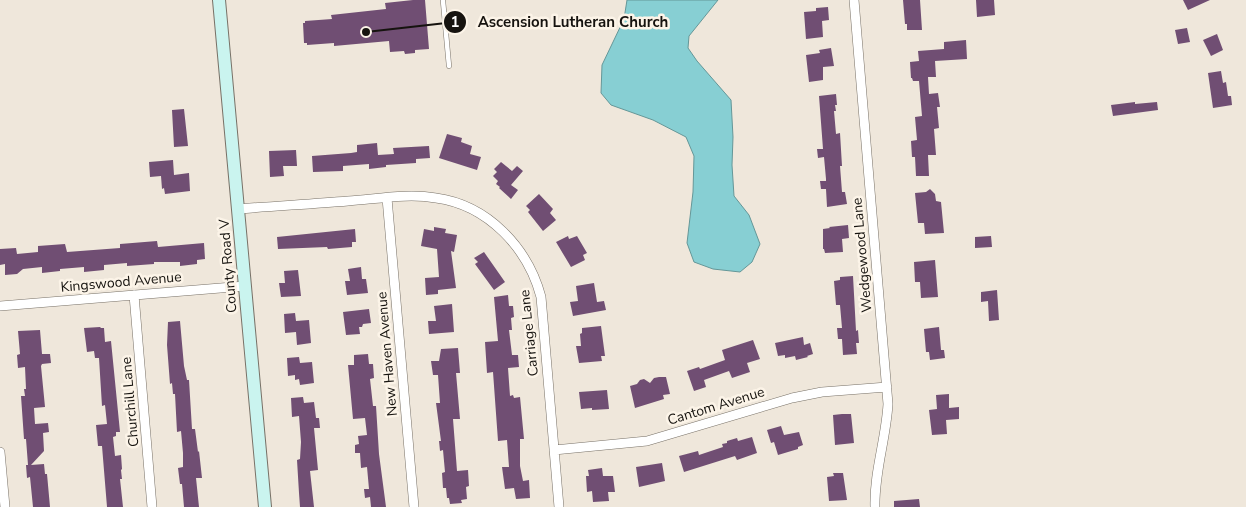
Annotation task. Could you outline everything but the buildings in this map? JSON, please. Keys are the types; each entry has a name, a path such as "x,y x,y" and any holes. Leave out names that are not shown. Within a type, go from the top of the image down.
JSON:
{"main road":[{"name":"County Road V","path":"210,0 220,22"},
{"name":"County Road V","path":"218,0 265,507"}],"street":[{"name":"Wedgewood Lane","path":"854,0 887,387 888,414 877,470 875,507"},
{"name":"Carriage Lane","path":"238,209 420,196 456,202 490,221 511,239 533,272 541,297 558,507"},
{"name":"New Haven Avenue","path":"387,198 414,507"},
{"name":"Kingswood Avenue","path":"0,306 245,286"},
{"name":"Churchill Lane","path":"134,295 152,507"},
{"name":"Cantom Avenue","path":"554,450 647,440 792,398 822,392 887,387"},
{"path":"0,452 5,507"}],"lane":[{"path":"443,1 449,66"}],"water":[{"path":"627,0 718,0 689,36 688,48 731,100 734,196 749,215 760,244 752,262 740,272 713,269 694,262 687,243 693,192 694,156 686,137 653,120 611,105 601,93 602,65 624,19"}],"place":[{"name":"Ascension Lutheran Church","path":"366,32"}]}
